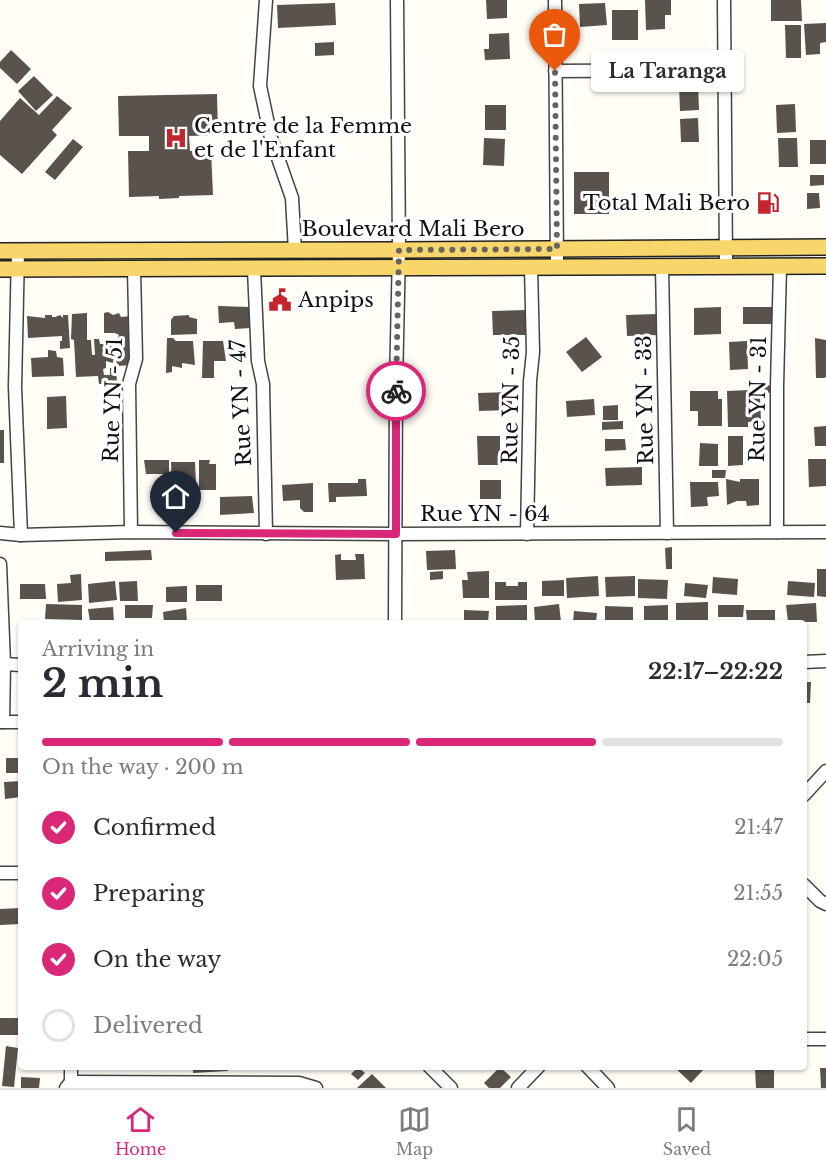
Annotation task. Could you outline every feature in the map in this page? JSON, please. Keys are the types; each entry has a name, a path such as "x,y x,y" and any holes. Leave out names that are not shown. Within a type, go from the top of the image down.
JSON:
{"main road":[{"name":"Boulevard Mali Bero","path":"0,251 826,247"},
{"name":"Boulevard Mali Bero","path":"0,269 826,266"}],"street":[{"path":"266,0 260,86 271,138 292,198 295,251"},
{"path":"395,620 399,268 397,0"},
{"path":"555,0 557,266"},
{"path":"724,0 726,266"},
{"path":"555,71 724,70"},
{"path":"18,251 15,387 21,535"},
{"name":"Rue YN - 33","path":"662,266 667,533"},
{"name":"Rue YN - 31","path":"777,532 780,266"},
{"name":"Rue YN - 35","path":"527,534 530,381 533,352 531,267"},
{"name":"Rue YN - 51","path":"131,532 129,384 136,358 134,268"},
{"name":"Rue YN - 47","path":"254,269 258,362 263,384 266,534"},
{"name":"Rue YN - 64","path":"0,532 21,535 131,532 527,534 826,532"},
{"path":"0,564 4,664 1,722 18,722"},
{"path":"807,662 826,661"},
{"path":"4,664 18,664"},
{"path":"807,792 826,771"},
{"path":"0,873 18,873"},
{"path":"807,888 820,901 826,903"},
{"path":"807,1039 826,1039"},
{"path":"71,1070 69,1085 299,1083 316,1088"},
{"path":"433,1070 452,1088"},
{"path":"518,1088 535,1070"},
{"path":"591,1070 608,1088"}],"building":[{"path":"486,0 507,0 507,18 487,19"},
{"path":"645,0 671,0 671,15 665,15 665,29 646,30"},
{"path":"771,0 801,0 802,21 771,21"},
{"path":"335,3 336,25 278,28 277,5"},
{"path":"605,3 607,25 580,27 579,4"},
{"path":"612,10 638,10 638,40 612,40"},
{"path":"826,23 826,42 820,43 820,54 806,55 804,24"},
{"path":"785,25 801,25 801,58 786,58"},
{"path":"509,33 510,59 485,60 484,49 489,49 489,34"},
{"path":"334,42 334,55 315,56 315,43"},
{"path":"11,50 31,69 17,84 0,68 0,62"},
{"path":"34,76 53,95 36,111 18,91"},
{"path":"698,84 699,110 680,111 679,85"},
{"path":"217,94 218,135 189,136 190,151 211,150 213,195 159,199 159,196 129,197 128,151 149,151 149,136 119,136 118,96"},
{"path":"57,96 72,108 52,130 57,135 22,174 0,155 0,121 20,98 39,115"},
{"path":"795,104 796,132 777,133 776,105"},
{"path":"485,105 506,105 506,130 485,130"},
{"path":"698,118 699,142 681,142 680,119"},
{"path":"484,138 505,139 504,166 483,165"},
{"path":"778,138 797,138 798,167 779,167"},
{"path":"73,139 83,147 55,180 45,172"},
{"path":"810,140 826,140 826,164 810,164"},
{"path":"574,172 609,172 609,214 574,214"},
{"path":"810,175 824,175 824,185 810,186"},
{"path":"807,193 819,193 820,208 807,209"},
{"path":"218,306 250,307 250,328 235,329 234,322 219,323"},
{"path":"721,307 721,334 694,335 694,308"},
{"path":"743,307 773,307 772,324 743,324"},
{"path":"527,310 527,335 493,335 492,311"},
{"path":"108,312 113,315 119,313 121,317 131,316 132,365 117,366 114,340 117,340 119,335 104,333 104,313"},
{"path":"87,313 87,340 91,340 92,355 95,355 94,339 99,339 100,344 112,344 113,363 106,361 106,368 103,369 104,375 110,375 110,368 116,368 117,383 99,384 98,376 76,377 74,340 71,339 72,314"},
{"path":"657,314 658,335 627,336 626,315"},
{"path":"45,315 55,317 60,315 63,318 63,315 68,315 70,348 60,349 62,336 28,338 27,316 45,318"},
{"path":"189,315 197,319 197,334 171,335 171,320 174,316"},
{"path":"586,337 602,357 582,372 566,352"},
{"path":"167,338 173,338 176,341 193,341 195,365 182,363 182,368 172,366 172,372 166,373"},
{"path":"815,338 826,340 826,377 824,378 816,378"},
{"path":"203,341 223,341 226,361 214,361 214,378 202,378"},
{"path":"747,341 748,369 730,370 729,342"},
{"path":"48,350 56,351 57,357 63,358 64,376 32,377 31,358 48,357"},
{"path":"754,385 769,385 774,392 759,394 759,388 754,391"},
{"path":"749,390 750,398 760,397 761,421 748,422 748,427 728,427 727,391"},
{"path":"690,391 718,391 718,399 722,399 722,426 698,426 698,411 690,411"},
{"path":"512,392 512,410 479,411 478,393"},
{"path":"66,396 67,428 47,429 47,397"},
{"path":"594,399 595,415 567,417 566,401"},
{"path":"618,405 618,420 603,420 603,406"},
{"path":"623,421 623,429 602,430 602,422"},
{"path":"826,426 826,446 815,446 814,427"},
{"path":"0,430 4,430 4,463 0,463"},
{"path":"477,436 500,436 500,465 478,465"},
{"path":"728,436 743,436 743,465 728,466"},
{"path":"605,439 625,439 626,450 605,451"},
{"path":"700,443 718,444 718,466 699,466"},
{"path":"808,459 826,459 826,486 809,487"},
{"path":"144,460 169,460 169,483 163,483 163,474 146,474"},
{"path":"199,460 210,460 209,464 216,464 216,490 199,490"},
{"path":"171,462 195,462 196,484 189,483 189,489 176,489 172,486"},
{"path":"642,467 642,485 606,486 605,468"},
{"path":"712,470 726,470 725,478 712,478"},
{"path":"358,479 366,479 367,496 336,497 336,502 329,502 328,483 358,483"},
{"path":"726,479 740,482 740,479 759,479 759,505 747,506 746,501 737,501 727,505"},
{"path":"480,480 501,480 501,499 480,499"},
{"path":"690,482 718,482 719,496 707,497 708,506 691,507"},
{"path":"313,483 313,512 304,512 300,508 300,500 283,501 282,485"},
{"path":"178,492 196,492 196,496 192,497 190,510 164,512 164,497 178,496"},
{"path":"252,496 254,513 220,515 220,497"},
{"path":"672,547 672,569 666,569 665,548"},
{"path":"151,550 152,560 105,561 105,552"},
{"path":"455,550 456,569 427,570 426,551"},
{"path":"341,554 341,560 356,560 355,554 364,554 365,579 336,580 335,555"},
{"path":"817,569 826,569 826,597 817,596"},
{"path":"443,571 443,579 430,580 430,572"},
{"path":"489,571 489,598 463,598 462,580 468,580 467,572"},
{"path":"81,574 82,600 58,602 57,584 71,583 70,575"},
{"path":"598,576 599,596 567,598 566,578"},
{"path":"635,576 635,596 606,597 605,577"},
{"path":"713,577 738,579 737,595 712,593"},
{"path":"638,579 668,580 667,599 638,598"},
{"path":"564,580 564,596 542,596 542,581"},
{"path":"115,581 117,600 89,603 88,584"},
{"path":"137,581 138,601 120,601 119,582"},
{"path":"788,581 815,583 814,597 787,595"},
{"path":"495,582 506,582 506,586 518,586 518,582 527,582 527,600 495,600"},
{"path":"685,583 708,585 706,598 684,596"},
{"path":"20,584 45,584 46,599 20,599"},
{"path":"196,585 222,585 222,601 196,601"},
{"path":"187,586 187,602 166,602 166,587"},
{"path":"708,602 708,620 676,620 676,603"},
{"path":"816,603 817,622 788,620 786,605"},
{"path":"46,604 82,605 82,620 45,619"},
{"path":"559,604 561,620 535,620 534,607"},
{"path":"125,605 153,605 152,618 125,618"},
{"path":"527,605 527,620 496,620 496,606"},
{"path":"668,605 668,620 644,620 644,606"},
{"path":"718,605 744,605 743,617 718,617"},
{"path":"605,606 633,607 633,620 605,620"},
{"path":"113,607 114,620 90,620 88,609"},
{"path":"186,608 187,620 164,620 163,612"},
{"path":"464,610 489,611 488,620 464,620"},
{"path":"746,610 775,610 775,620 747,620"},
{"path":"574,611 597,613 596,620 573,620"},
{"path":"807,682 811,682 810,703 807,703"},
{"path":"6,758 18,758 18,773 6,773"},
{"path":"18,781 18,797 5,799 4,782"},
{"path":"18,908 18,924 0,925 0,909"},
{"path":"0,1018 18,1018 18,1035 0,1035"},
{"path":"6,1046 18,1048 14,1087 2,1086"},
{"path":"820,1068 826,1068 826,1088 821,1088"},
{"path":"193,1070 228,1070 228,1071 193,1073"},
{"path":"355,1070 362,1070 365,1073 358,1080 351,1074"},
{"path":"497,1070 503,1070 511,1077 500,1088 489,1088 484,1083"},
{"path":"677,1070 703,1070 691,1083"},
{"path":"755,1070 774,1070 774,1088 756,1088"},
{"path":"372,1074 386,1088 357,1088"},
{"path":"21,1077 40,1078 39,1088 21,1088"}],"way so far":[{"path":"396,391 399,250 557,249 555,71"}],"place":[{"name":"La Taranga","path":"555,71"},
{"name":"Centre de la Femme et de l'Enfant","path":"176,138"},
{"name":"Total Mali Bero","path":"768,203"},
{"name":"Anpips","path":"280,300"}],"route":[{"path":"176,533 396,534 396,391"}]}
